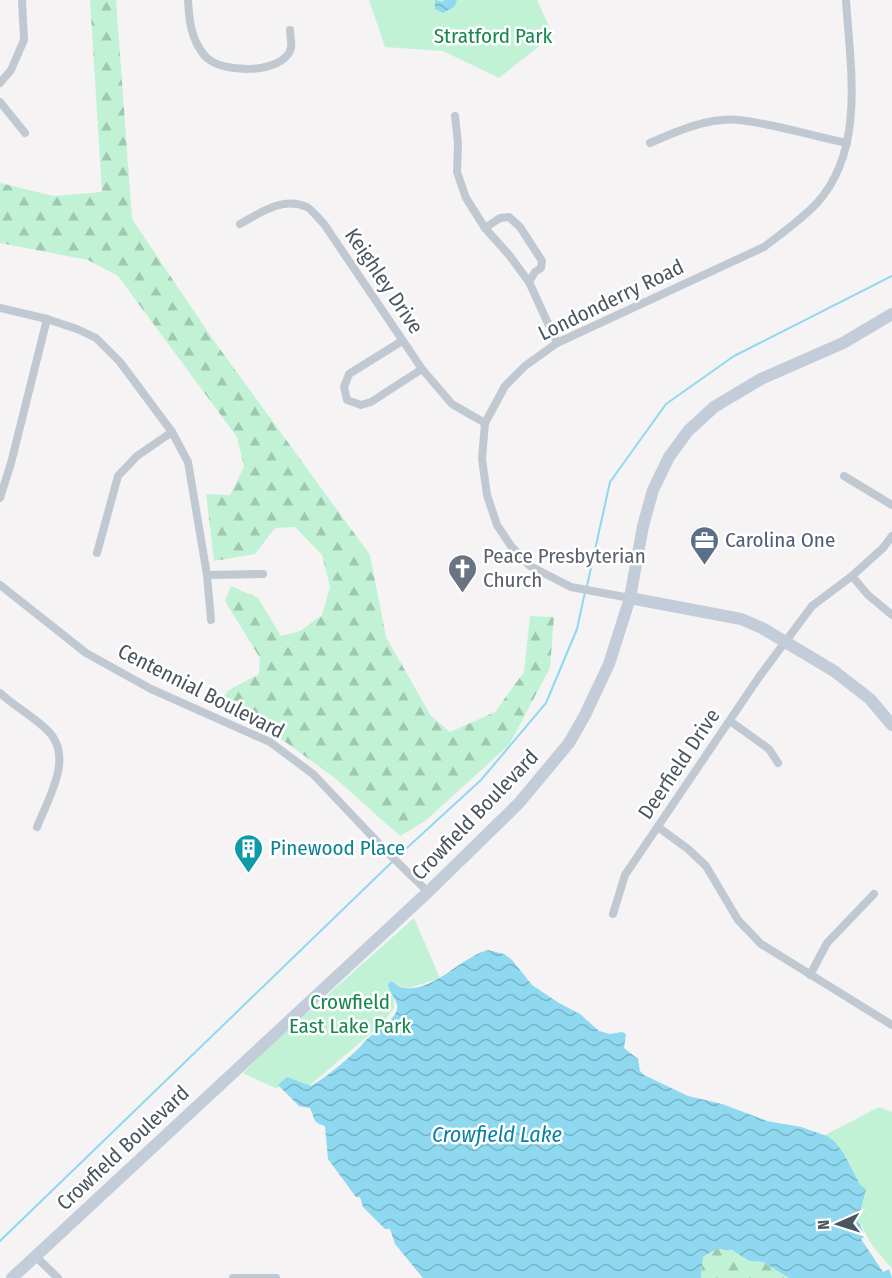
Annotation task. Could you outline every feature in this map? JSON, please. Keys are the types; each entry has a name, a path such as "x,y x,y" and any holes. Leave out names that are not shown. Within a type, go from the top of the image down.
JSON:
{"main road":[{"name":"Crowfield Boulevard","path":"12,1278 428,892 519,803 569,743 609,664 630,598 643,526 653,490 669,456 688,430 714,407 761,379 843,343 892,314"},
{"path":"630,598 741,619 762,628 834,671 870,699 892,724"}],"street":[{"path":"0,83 11,70 24,40 22,0"},
{"path":"188,0 189,25 196,43 205,57 216,65 230,68 271,66 284,59 291,48 290,30"},
{"name":"Londonderry Road","path":"630,598 571,587 530,566 511,546 497,525 488,495 482,459 485,423 506,386 525,366 557,343 764,247 794,224 817,202 832,182 847,143 850,121 850,79 846,0"},
{"path":"0,102 24,133"},
{"path":"455,116 458,143 457,172 466,198 485,228 529,282 557,343"},
{"path":"650,143 707,123 737,120 847,143"},
{"name":"Keighley Drive","path":"240,224 271,207 292,203 309,208 324,224 422,369 452,404 485,423"},
{"path":"485,228 500,218 509,217 520,227 542,261 541,268 535,272 529,282"},
{"path":"0,308 47,319 96,338 120,362 172,432 188,462 207,575 211,620"},
{"path":"0,498 47,319"},
{"path":"402,340 349,374 344,387 347,400 362,405 371,402 422,369"},
{"path":"97,553 118,476 137,456 172,432"},
{"path":"0,460 11,463"},
{"path":"844,476 892,505"},
{"name":"Deerfield Drive","path":"613,914 625,875 759,677 812,606 852,576 883,548 892,536"},
{"path":"207,575 262,574"},
{"path":"852,576 868,595 892,615"},
{"name":"Centennial Boulevard","path":"0,585 86,653 152,689 270,742 312,774 428,892"},
{"path":"0,693 45,728 55,738 61,754 59,768 37,827"},
{"path":"730,721 769,749 778,763"},
{"path":"658,827 688,849 706,866 738,921 761,944 892,1025"},
{"path":"810,975 827,943 874,894"},
{"path":"35,1256 58,1278"},
{"path":"233,1278 276,1278"}],"green space":[{"path":"90,0 116,0 132,219 214,341 370,555 386,637 431,716 450,732 495,712 524,672 530,616 554,617 550,668 509,745 425,821 400,836 335,778 262,725 219,701 229,690 259,674 260,658 225,601 231,586 258,598 281,636 300,631 322,615 330,587 322,555 295,527 275,528 255,554 214,561 206,494 230,495 244,467 237,437 118,276 88,260 0,243 0,183 54,196 102,192"},
{"name":"Stratford Park","path":"369,0 537,0 553,35 499,78 443,51 385,47"},
{"name":"Crowfield East Lake Park","path":"414,918 440,978 406,989 391,981 388,984 394,999 394,1008 384,1022 309,1086 300,1086 286,1078 277,1089 243,1073 269,1047"},
{"path":"879,1107 892,1112 892,1269 872,1245 854,1212 821,1137"},
{"path":"716,1249 732,1250 748,1261 763,1262 789,1278 701,1278 703,1257"}],"water":[{"path":"435,0 442,2 457,0 454,7 443,13 435,9"},
{"name":"Crowfield Lake","path":"488,950 504,954 512,960 532,985 580,1014 599,1031 626,1034 624,1048 638,1059 640,1071 644,1075 688,1096 722,1104 767,1121 801,1127 827,1136 835,1142 860,1185 866,1189 858,1220 865,1236 861,1239 883,1272 889,1269 892,1278 789,1278 763,1262 749,1261 732,1250 716,1249 703,1257 701,1278 423,1278 395,1244 390,1229 385,1229 363,1207 360,1197 356,1197 328,1159 325,1126 315,1121 310,1108 299,1106 278,1085 287,1077 311,1086 335,1069 388,1022 397,1010 397,1003 388,984 391,981 403,988 425,985"}],"waterway":[{"path":"587,586 610,482 666,404 734,356 892,276"},
{"path":"397,857 481,780 546,703 577,629 585,592"},
{"path":"0,1241 393,861"}],"place":[{"name":"Carolina One","path":"704,566"},
{"name":"Peace Presbyterian Church","path":"462,594"},
{"name":"Pinewood Place","path":"249,874"}]}
